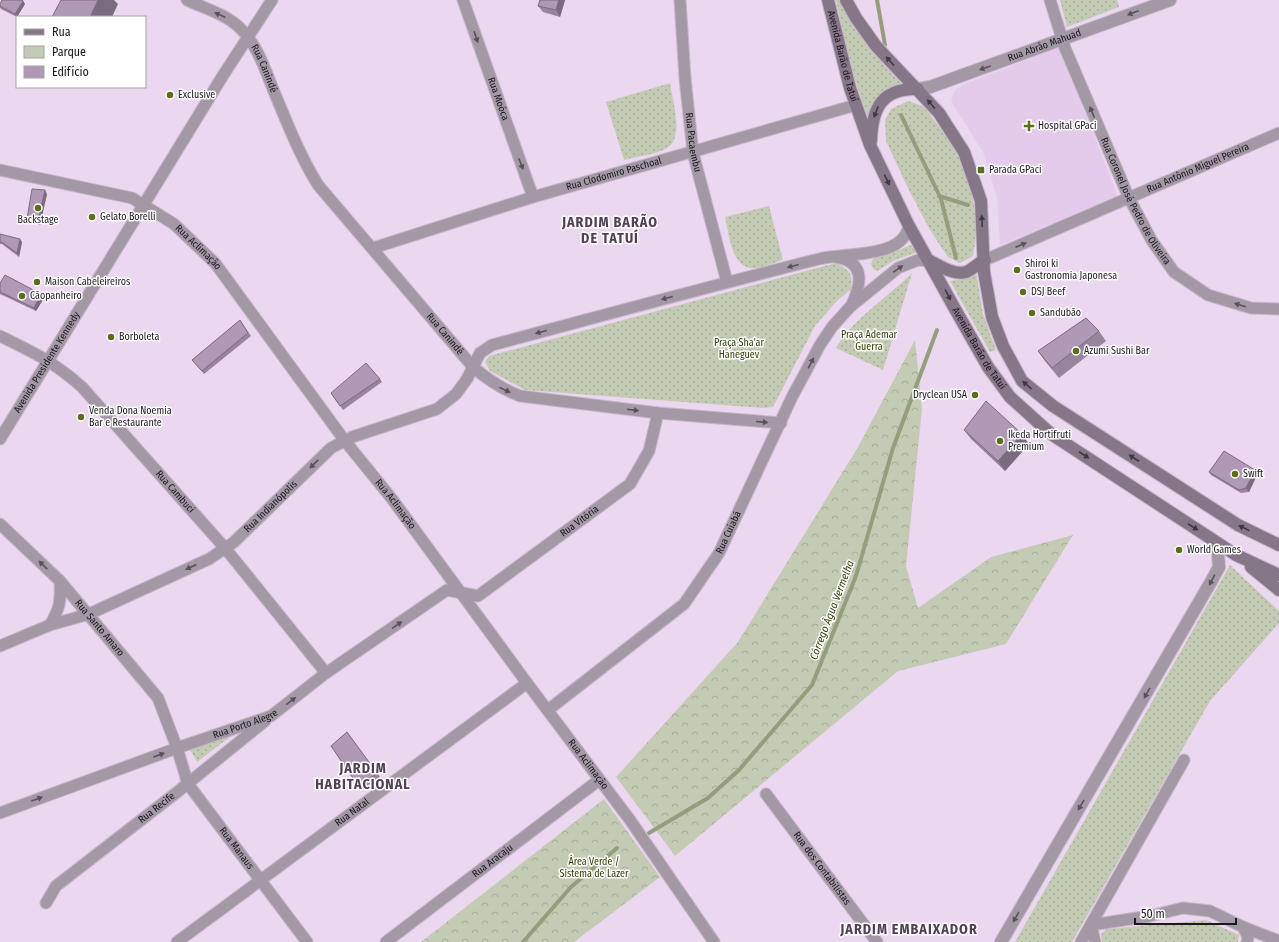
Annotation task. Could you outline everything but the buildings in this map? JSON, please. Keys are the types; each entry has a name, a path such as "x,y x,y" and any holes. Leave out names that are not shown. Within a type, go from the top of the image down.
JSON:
{"main road":[{"name":"Avenida Barão de Tatuí","path":"828,0 856,105 870,145 909,226 930,260 988,367 1010,397 1051,434 1236,555 1279,574"},
{"name":"Avenida Barão de Tatuí","path":"846,0 856,18 876,46 939,113 964,152 981,201 985,260 984,272 992,317 1003,346 1022,381 1053,406 1238,525 1279,545"},
{"path":"870,145 873,119 878,105 885,97 895,91 906,88 918,89"},
{"path":"930,260 947,269 960,272 966,272 985,260"},
{"path":"1236,555 1279,590"}],"street":[{"name":"Rua Canindé","path":"187,0 227,18 238,26 247,37 258,53 302,159 318,185 474,367 489,381 505,391 520,396 658,413 781,423"},
{"name":"Avenida Presidente Kennedy","path":"0,439 247,37 272,0"},
{"name":"Rua Moóca","path":"463,0 533,197"},
{"name":"Rua Pacaembu","path":"680,0 685,78 694,153 727,282"},
{"name":"Rua Coronel José Pedro de Oliveira","path":"1050,0 1062,40 1129,198 1152,241 1174,272 1208,295 1251,308 1279,309"},
{"name":"Rua Abrão Mahuad","path":"918,89 930,87 1168,0"},
{"name":"Rua Clodomiro Paschoal","path":"373,248 533,197 694,153 856,105"},
{"name":"Rua Antônio Miguel Pereira","path":"985,260 1279,133"},
{"name":"Rua Aclimação","path":"0,170 132,198 144,204 174,224 215,263 345,441 392,499 630,820 714,942"},
{"name":"Rua Indianópolis","path":"0,646 50,625 89,614 209,559 225,548 331,448 345,441 437,409 456,394 474,367 480,353 492,345 830,256 884,250 895,246 907,234 909,226"},
{"name":"Rua Cuiabá","path":"830,256 846,259 859,273 860,282 850,307"},
{"name":"Rua Cuiabá","path":"548,710 684,604 719,553 820,345 832,327 850,307 898,268 918,260 930,260"},
{"name":"Rua Cambuci","path":"0,336 48,360 82,387 225,548 326,673"},
{"name":"Rua Vitória","path":"463,594 478,596 630,484 650,451 658,413"},
{"name":"Rua Santo Amaro","path":"0,524 60,581 158,698 177,748"},
{"path":"1001,942 1212,580 1219,567 1217,543"},
{"path":"50,625 58,612 61,600 60,581"},
{"name":"Rua Porto Alegre","path":"0,813 177,748 271,716 326,673 447,590 463,594"},
{"name":"Rua Natal","path":"177,942 527,683"},
{"name":"Rua Recife","path":"46,903 56,886 188,784 271,716"},
{"name":"Rua Manaus","path":"177,748 188,784 307,942"},
{"path":"1081,942 1184,760"},
{"name":"Rua Aracaju","path":"386,942 599,780"},
{"name":"Rua dos Contabilistas","path":"766,794 877,942"},
{"path":"1107,896 1107,906 1113,923"},
{"path":"1091,925 1113,923 1183,908 1210,911 1243,927 1279,941"},
{"path":"1091,925 1095,942"},
{"path":"1243,927 1248,937 1247,942"}],"shaded area":[{"name":"Hospital GPaci","path":"1060,47 1118,197 1000,245 997,197 983,152 951,101 955,90 962,85"}],"green space":[{"path":"836,0 841,0 853,23 861,34 903,85 890,88 880,94 867,116 849,62"},
{"path":"1060,0 1117,0 1119,7 1067,27"},
{"path":"670,83 676,118 675,136 672,143 667,148 657,152 624,160 606,102"},
{"path":"908,101 922,106 930,115 948,139 965,170 974,203 976,220 973,256 960,263 948,257 930,230 886,141 885,120 891,109"},
{"path":"769,206 783,260 762,267 750,268 744,266 735,255 725,217"},
{"path":"911,245 916,250 915,253 895,260 877,271 873,269 871,264 873,259"},
{"name":"Praça Sha'ar Haneguev","path":"836,263 850,273 851,289 837,301 815,326 773,407 763,408 525,390 490,371 485,362 489,356"},
{"path":"976,272 983,314 996,350 990,352 950,281 969,278"},
{"name":"Praça Ademar Guerra","path":"912,273 883,370 836,348 842,338 860,319"},
{"path":"915,340 922,409 906,566 918,608 991,557 1073,535 1006,644 898,671 675,856 616,777 738,642 858,447"},
{"path":"1230,565 1279,611 1279,623 1210,701 1072,942 1015,942"},
{"path":"235,733 197,762 188,746"},
{"name":"Área Verde / Sistema de Lazer","path":"604,799 660,877 574,942 421,942"},
{"path":"1206,920 1239,935 1238,942 1102,942 1101,934 1107,929"}],"waterway":[{"name":"Córrego Àgua Vermelha","path":"877,0 885,45"},
{"name":"Córrego Àgua Vermelha","path":"901,115 941,199 956,258"},
{"path":"939,196 968,205"},
{"name":"Córrego Àgua Vermelha","path":"649,833 708,798 739,770 812,685 856,576 893,448 937,330"},
{"name":"Córrego Àgua Vermelha","path":"523,942 571,887 617,848"}],"place":[{"name":"Exclusive","path":"170,95"},
{"name":"Hospital GPaci","path":"1029,126"},
{"name":"Parada GPaci","path":"981,170"},
{"name":"Backstage","path":"38,208"},
{"name":"Gelato Borelli","path":"92,217"},
{"name":"Shiroi ki Gastronomia Japonesa","path":"1017,270"},
{"name":"Maison Cabeleireiros","path":"37,282"},
{"name":"DSJ Beef","path":"1023,292"},
{"name":"Cãopanheiro","path":"22,296"},
{"name":"Sandubão","path":"1032,313"},
{"name":"Borboleta","path":"111,337"},
{"name":"Azumi Sushi Bar","path":"1076,351"},
{"name":"Dryclean USA","path":"975,395"},
{"name":"Venda Dona Noemia Bar e Restaurante","path":"81,417"},
{"name":"Ikeda Hortifruti Premium","path":"1000,441"},
{"name":"Swift","path":"1235,474"},
{"name":"World Games","path":"1179,550"}],"district":[{"name":"JARDIM BARÃO DE TATUÍ","path":"610,230"},
{"name":"JARDIM HABITACIONAL","path":"363,776"},
{"name":"JARDIM EMBAIXADOR","path":"909,929"}]}
